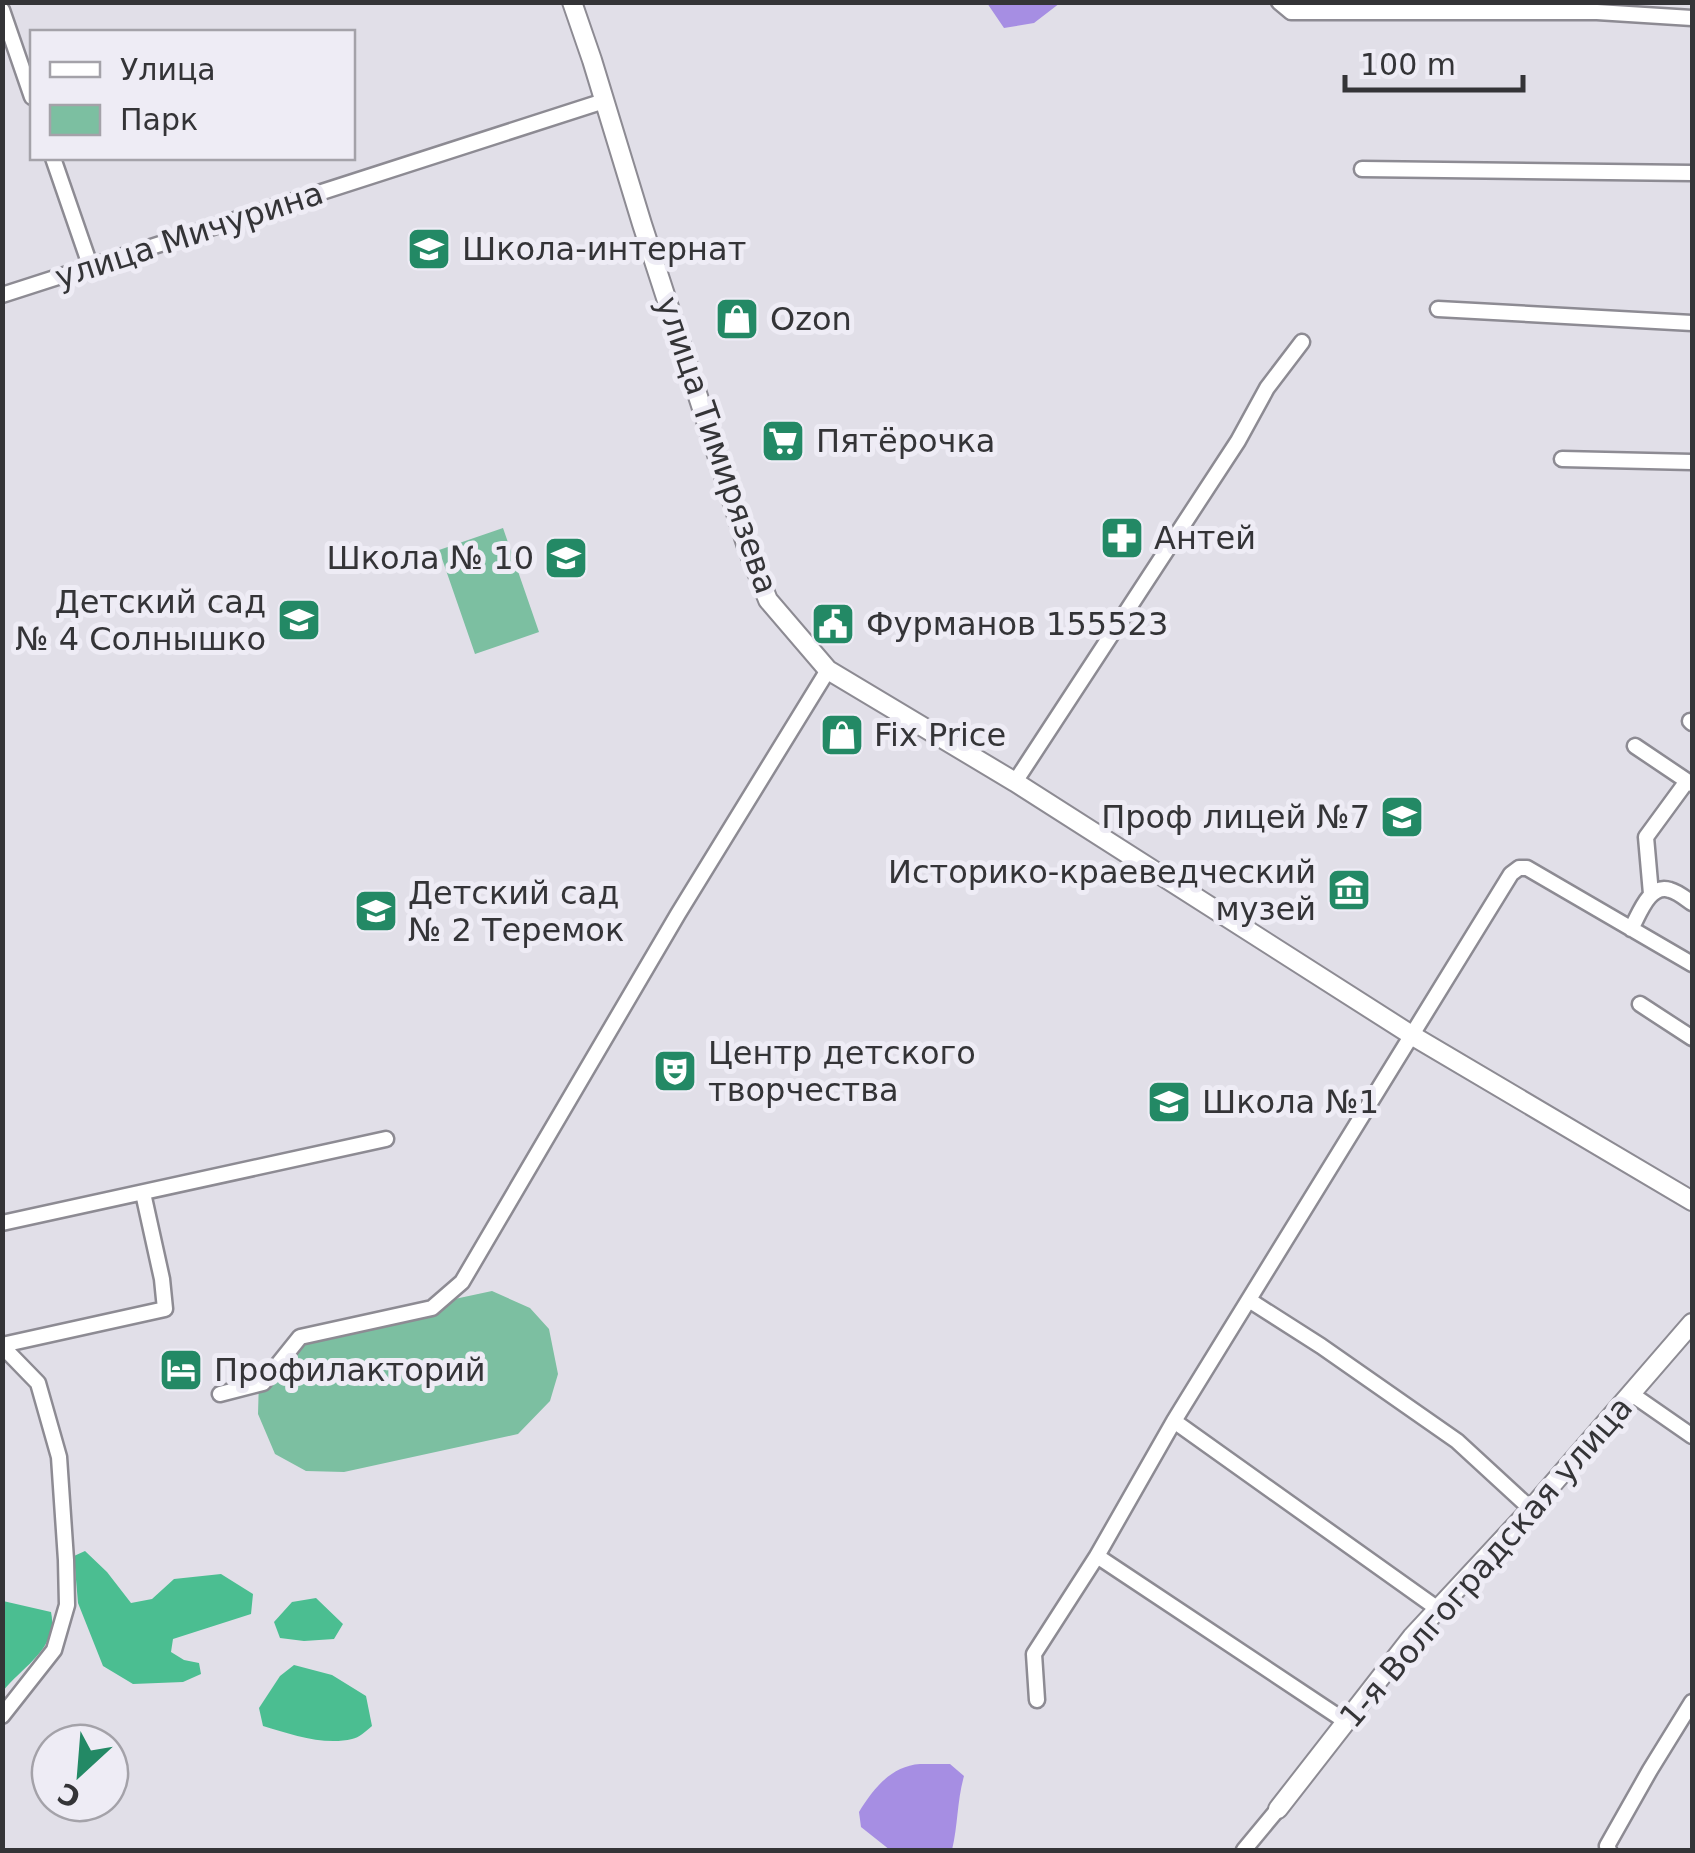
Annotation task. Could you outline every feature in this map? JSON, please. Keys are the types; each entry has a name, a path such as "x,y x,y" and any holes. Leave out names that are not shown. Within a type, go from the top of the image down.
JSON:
{"street":[{"name":"улица Тимирязева","path":"572,2 746,547 768,600 828,670 1015,782 1413,1036 1692,1201"},
{"path":"1285,7 1596,7 1692,18"},
{"path":"2,10 30,91"},
{"name":"улица Мичурина","path":"2,295 604,100"},
{"path":"55,160 92,268"},
{"path":"1362,168 1692,173"},
{"path":"1438,309 1692,323"},
{"path":"1015,782 1238,441 1267,388 1302,342"},
{"path":"1562,458 1692,462"},
{"path":"220,1394 263,1382 300,1337 432,1308 462,1282 678,914 828,670"},
{"path":"1636,746 1690,783 1646,837 1651,894"},
{"path":"1037,1700 1034,1654 1511,874 1526,868 1692,964"},
{"path":"1631,929 1651,894 1661,889 1670,890 1692,904"},
{"path":"1640,1004 1692,1038"},
{"path":"2,1223 386,1138"},
{"path":"2,1346 165,1309 143,1193"},
{"path":"1249,1300 1457,1441 1532,1510"},
{"name":"1-я Волгоградская улица","path":"1244,1850 1412,1638 1532,1510 1692,1323"},
{"path":"2,1346 38,1382 59,1457 66,1560 66,1605 54,1650 3,1715"},
{"path":"1633,1395 1692,1436"},
{"path":"1174,1421 1438,1609"},
{"path":"1096,1556 1345,1721"},
{"path":"1609,1850 1607,1846 1692,1702"}],"green space":[{"path":"503,528 539,632 475,654 439,550"},
{"path":"492,1291 530,1308 549,1329 558,1374 550,1401 518,1434 344,1472 306,1471 275,1454 258,1414 259,1379 296,1333"},
{"path":"85,1551 131,1603 152,1599 174,1579 221,1574 253,1594 251,1614 173,1639 171,1652 199,1663 201,1674 183,1682 133,1684 103,1666 78,1603 74,1556"},
{"path":"316,1598 343,1624 334,1639 280,1638 274,1622 292,1602"},
{"path":"3,1601 51,1612 52,1625 37,1656 3,1691"},
{"path":"294,1665 332,1675 366,1696 372,1726 355,1738 330,1741 263,1726 259,1708 280,1676"}],"shaded area":[{"path":"987,3 1060,3 1034,23 1004,28"},
{"path":"950,1764 964,1776 952,1850 890,1850 861,1827 859,1812 877,1787 900,1769"}],"place":[{"name":"Школа-интернат","path":"429,249"},
{"name":"Ozon","path":"737,319"},
{"name":"Пятёрочка","path":"783,441"},
{"name":"Антей","path":"1122,538"},
{"name":"Школа № 10","path":"566,558"},
{"name":"Детский сад № 4 Солнышко","path":"299,620"},
{"name":"Фурманов 155523","path":"833,624"},
{"name":"Fix Price","path":"842,735"},
{"name":"Проф лицей №7","path":"1402,817"},
{"name":"Историко-краеведческий музей","path":"1349,890"},
{"name":"Детский сад № 2 Теремок","path":"376,911"},
{"name":"Центр детского творчества","path":"675,1071"},
{"name":"Школа №1","path":"1169,1102"},
{"name":"Профилакторий","path":"181,1370"}]}
